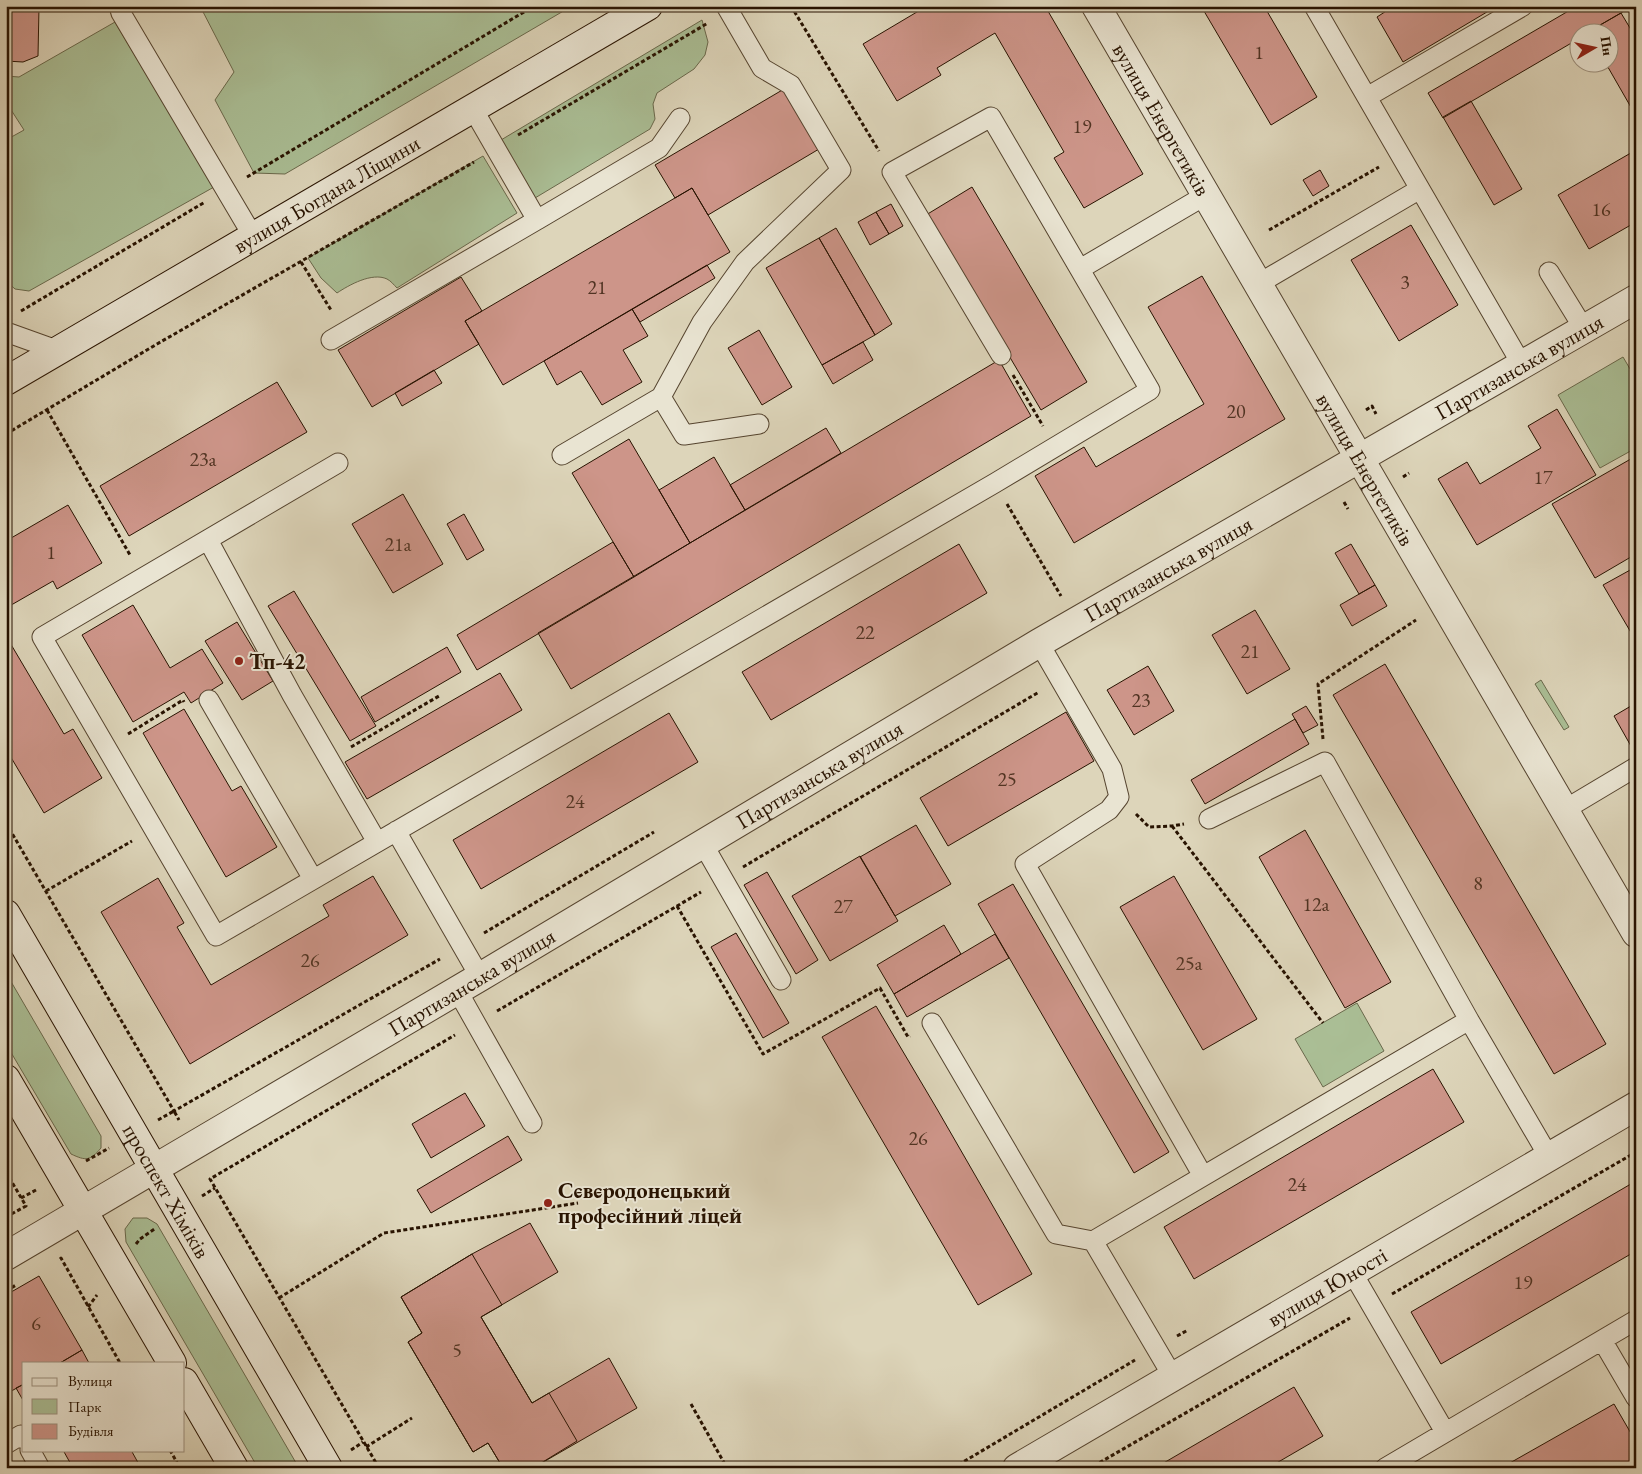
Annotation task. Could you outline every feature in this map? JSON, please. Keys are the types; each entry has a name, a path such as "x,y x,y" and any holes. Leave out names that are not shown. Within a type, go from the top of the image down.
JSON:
{"street":[{"name":"вулиця Богдана Ліщини","path":"6,381 254,238 648,6"},
{"name":"вулиця Енергетиків","path":"1096,6 1636,933"},
{"name":"Партизанська вулиця","path":"6,1256 1039,643 1636,299"},
{"name":"проспект Хіміків","path":"6,914 328,1468"},
{"path":"6,1079 171,1362"},
{"name":"вулиця Юності","path":"1017,1468 1056,1458 1173,1377 1636,1106"},
{"path":"185,1384 234,1468"}],"lane":[{"path":"119,6 121,13 254,238"},
{"path":"1314,6 1522,365"},
{"path":"1367,97 1523,6"},
{"path":"562,455 661,397 702,322 745,262 841,170 791,86 762,68 728,9"},
{"path":"473,109 537,220"},
{"path":"338,463 42,637 216,936 995,483 1150,390 991,117 892,172 1002,355"},
{"path":"338,336 659,148 680,118"},
{"path":"1258,284 1420,188"},
{"path":"1080,269 1206,195"},
{"path":"1550,272 1584,329"},
{"path":"10,323 59,351"},
{"path":"661,397 684,435 758,424"},
{"path":"208,540 292,695 377,842"},
{"path":"1039,643 1112,769 1120,797 1109,810 1025,864 1204,1176"},
{"path":"209,700 313,880"},
{"path":"1209,819 1325,762 1469,1020 1549,1157"},
{"path":"1564,810 1636,767"},
{"path":"396,831 480,976"},
{"path":"703,844 781,980"},
{"path":"457,990 532,1123"},
{"path":"932,1024 1056,1234 1093,1241 1469,1020"},
{"path":"1093,1241 1173,1377"},
{"path":"1352,1272 1445,1432"},
{"path":"1385,1468 1636,1320"},
{"path":"1602,1340 1636,1398"},
{"path":"6,1444 21,1435 22,1436"},
{"path":"31,1452 40,1468"}],"path":[{"path":"10,323 226,189 534,6"},
{"path":"791,6 892,172"},
{"path":"6,434 496,148 728,9"},
{"path":"1269,230 1401,155"},
{"path":"301,262 338,336"},
{"path":"1002,355 1055,447"},
{"path":"46,410 143,577"},
{"path":"995,483 1061,596"},
{"path":"1325,762 1318,684 1416,620"},
{"path":"378,1468 210,1179 1042,690"},
{"path":"329,759 439,696"},
{"path":"106,747 183,700 190,711 209,700"},
{"path":"1120,797 1149,827 1172,826 1209,819"},
{"path":"6,823 174,1111"},
{"path":"1172,826 1323,1023"},
{"path":"46,891 154,829"},
{"path":"21,1198 462,945 654,832"},
{"path":"6,1172 26,1206 6,1218"},
{"path":"88,1306 140,1239 215,1188"},
{"path":"279,1298 384,1233 578,1203"},
{"path":"54,1263 62,1258 119,1362"},
{"path":"6,1291 22,1282"},
{"path":"953,1468 1188,1330"},
{"path":"690,1404 727,1468"},
{"path":"366,1447 412,1418"},
{"path":"171,1452 180,1468"},
{"path":"1091,1468 1099,1463"}],"green space":[{"path":"200,6 572,6 285,174 254,173 215,100 234,72"},
{"path":"702,20 708,42 705,55 694,69 657,93 653,104 655,119 650,129 535,198 501,140"},
{"path":"115,22 214,187 29,291 15,289 6,281 6,140 24,130 6,102 6,76 19,77"},
{"path":"483,156 517,213 397,288 387,279 375,277 354,283 337,293 321,278 308,258"},
{"path":"1623,357 1636,379 1636,448 1600,468 1558,395"},
{"path":"1541,680 1569,727 1564,730 1535,684"},
{"path":"6,973 101,1136 101,1148 91,1157 84,1159 71,1154 6,1044"},
{"path":"1357,1003 1384,1051 1323,1087 1295,1039"},
{"path":"133,1218 147,1218 157,1224 299,1468 258,1468 126,1242 125,1229"}],"building":[{"path":"6,6 39,7 38,56 23,62 6,61"},
{"path":"927,6 1045,6 1143,174 1084,208 1054,158 1064,152 995,33 937,68 941,75 897,101 863,44"},
{"path":"1201,6 1264,6 1317,97 1271,125"},
{"path":"1394,6 1497,6 1403,62 1377,17"},
{"path":"1577,6 1633,6 1605,22 1570,22 1570,44 1443,118 1428,93"},
{"path":"1621,13 1636,38 1636,116 1611,72 1620,72 1620,22 1605,22"},
{"path":"784,89 819,149 708,215 692,188 675,198 655,165"},
{"path":"1471,101 1522,189 1494,205 1443,117"},
{"path":"1636,150 1636,222 1589,249 1558,195"},
{"path":"1320,170 1329,186 1313,196 1303,180"},
{"path":"972,187 1087,382 1041,410 926,215"},
{"path":"692,188 730,252 503,385 465,321"},
{"path":"891,204 903,226 889,234 876,212"},
{"path":"876,212 889,234 870,245 858,222"},
{"path":"1411,225 1458,305 1399,341 1351,260"},
{"path":"836,228 892,324 875,335 819,238"},
{"path":"819,238 875,335 822,365 766,268"},
{"path":"707,265 715,278 640,322 632,309"},
{"path":"1202,276 1285,419 1074,543 1035,476 1084,447 1096,467 1204,404 1148,307"},
{"path":"461,277 482,311 465,321 479,344 372,407 338,350"},
{"path":"632,309 648,336 623,350 642,382 602,405 581,371 557,385 544,361"},
{"path":"759,330 792,387 762,405 728,348"},
{"path":"863,342 873,360 833,384 822,365"},
{"path":"999,360 1031,416 571,689 538,633"},
{"path":"434,370 442,383 402,406 395,393"},
{"path":"277,382 307,432 129,536 100,486"},
{"path":"1557,409 1596,475 1477,545 1438,479 1467,462 1480,484 1541,448 1528,426"},
{"path":"826,428 841,453 745,510 730,485"},
{"path":"629,439 690,543 634,577 572,473"},
{"path":"1636,456 1636,554 1595,578 1552,504"},
{"path":"714,457 745,510 690,543 659,490"},
{"path":"403,494 443,564 393,593 352,524"},
{"path":"68,505 102,563 57,589 53,581 6,608 6,541"},
{"path":"464,514 484,550 467,560 447,524"},
{"path":"613,542 634,577 477,670 457,635"},
{"path":"959,544 987,593 771,720 742,672"},
{"path":"1351,544 1375,585 1359,594 1335,553"},
{"path":"1632,569 1636,575 1636,641 1603,585"},
{"path":"1375,585 1387,606 1352,626 1340,605"},
{"path":"294,591 376,726 350,741 268,606"},
{"path":"133,605 170,668 202,649 223,683 191,703 184,692 133,722 82,635"},
{"path":"1255,610 1290,669 1247,694 1212,635"},
{"name":"Тп-42","path":"237,622 273,681 242,700 205,641"},
{"path":"6,636 64,734 73,729 102,778 44,813 6,749"},
{"path":"447,647 461,672 375,722 361,697"},
{"path":"1385,664 1606,1044 1554,1074 1333,695"},
{"path":"1148,666 1174,711 1134,735 1107,690"},
{"path":"500,673 522,710 367,799 345,762"},
{"path":"1636,703 1636,755 1614,716"},
{"path":"1306,706 1318,725 1303,733 1292,714"},
{"path":"184,709 232,791 241,786 277,847 226,877 143,733"},
{"path":"1066,712 1094,761 948,846 920,798"},
{"path":"669,713 698,762 481,889 453,840"},
{"path":"1295,719 1309,744 1205,804 1191,780"},
{"path":"916,825 951,884 895,916 860,857"},
{"path":"1305,830 1391,982 1345,1008 1259,857"},
{"path":"860,856 898,921 830,961 792,896"},
{"path":"767,872 818,960 796,974 744,885"},
{"path":"373,876 408,935 190,1064 101,912 158,878 184,923 177,927 211,985 329,916 323,905"},
{"path":"1174,876 1257,1019 1203,1050 1120,907"},
{"path":"1013,884 1169,1152 1134,1173 978,904"},
{"path":"944,925 961,954 894,994 877,965"},
{"path":"736,933 789,1023 763,1038 711,947"},
{"path":"995,934 1009,958 907,1017 894,994"},
{"path":"876,1006 1032,1274 978,1305 822,1037"},
{"path":"1433,1069 1464,1122 1194,1279 1164,1227"},
{"path":"465,1093 485,1126 431,1158 412,1124"},
{"path":"508,1136 522,1160 431,1213 417,1190"},
{"path":"1636,1181 1636,1251 1441,1364 1411,1312"},
{"path":"530,1223 558,1272 481,1317 532,1403 609,1358 637,1408 533,1468 503,1468 488,1443 473,1452 408,1342 422,1333 401,1297 472,1254"},
{"path":"472,1254 502,1305 481,1317 532,1403 549,1393 577,1441 533,1468 503,1468 488,1443 473,1452 408,1342 422,1333 401,1297"},
{"path":"39,1276 82,1350 62,1362 22,1362 22,1385 6,1394 6,1295"},
{"path":"82,1350 88,1362 62,1362"},
{"path":"22,1385 22,1398 16,1388"},
{"path":"1294,1387 1323,1436 1268,1468 1155,1468"},
{"path":"1614,1404 1636,1442 1636,1462 1625,1468 1501,1468"},
{"path":"64,1452 132,1452 141,1468 73,1468"}],"place":[{"name":"Тп-42","path":"239,661"},
{"name":"Сєвєродонецький професійний ліцей","path":"548,1203"}]}
